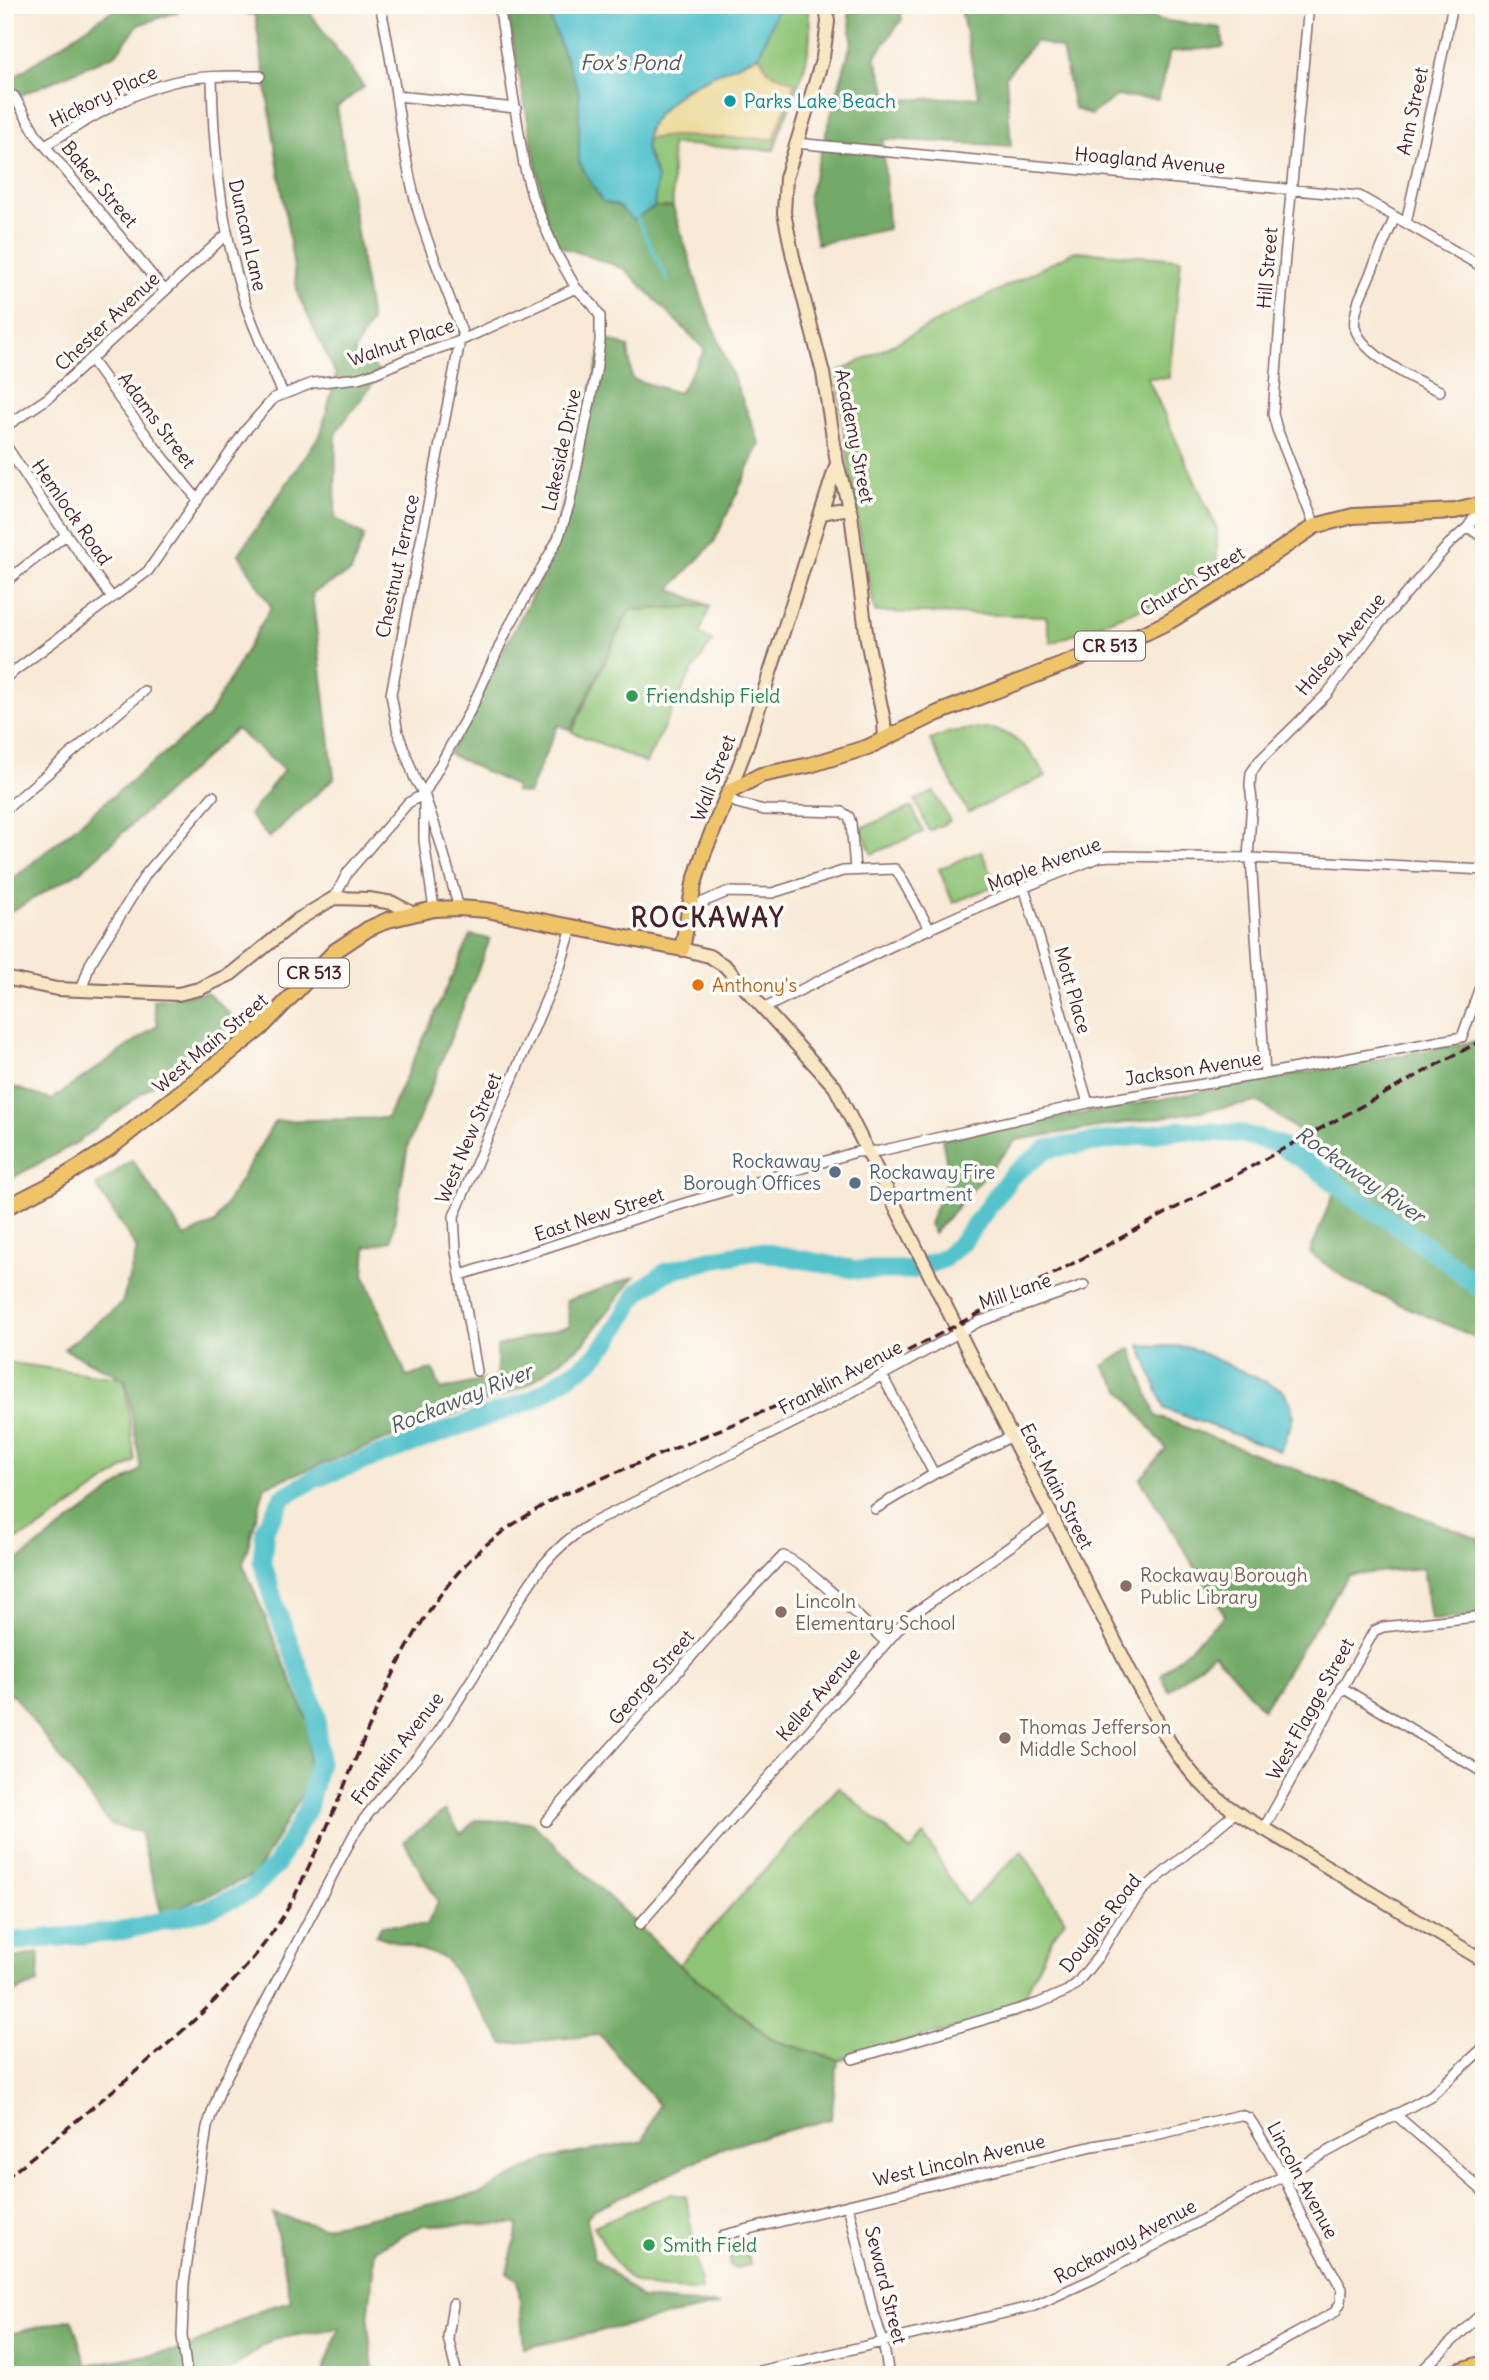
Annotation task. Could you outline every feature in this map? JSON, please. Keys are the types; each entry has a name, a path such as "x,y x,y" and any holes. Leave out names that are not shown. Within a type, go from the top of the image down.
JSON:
{"main road":[{"name":"Church Street","path":"728,795 761,775 869,747 938,713 1170,621 1315,526 1364,515 1455,511 1483,504"},
{"name":"Wall Street","path":"682,949 694,884 728,795"},
{"name":"West Main Street","path":"5,1208 78,1169 153,1116 261,1028 335,951 388,920 434,909 459,908 505,913 682,949"},
{"path":"1444,2375 1484,2363"}],"street":[{"name":"Chestnut Terrace","path":"380,5 388,37 408,170 417,207 453,305 462,340 391,694 398,733 415,779 424,794 459,908"},
{"name":"Lakeside Drive","path":"334,898 348,872 408,803 424,794 472,707 501,641 558,539 569,506 596,372 600,316 576,288 556,253 532,195 524,165 499,5"},
{"name":"Academy Street","path":"826,5 828,22 824,57 795,143 784,187 784,213 823,373 837,463 849,508 867,640 885,739"},
{"name":"Hill Street","path":"1309,5 1273,414 1315,526"},
{"name":"Ann Street","path":"1406,223 1453,5"},
{"name":"Hickory Place","path":"45,145 87,120 153,88 173,82 212,77 260,76"},
{"name":"Duncan Lane","path":"212,77 217,173 227,234 245,301 283,394"},
{"name":"Baker Street","path":"13,96 37,136 165,290"},
{"path":"397,96 516,108"},
{"name":"Hoagland Avenue","path":"795,143 847,150 1359,196 1484,268"},
{"path":"1395,217 1359,300 1355,328 1372,352 1418,381 1440,391"},
{"name":"Chester Avenue","path":"5,427 48,398 227,234"},
{"name":"Walnut Place","path":"5,678 148,571 244,430 274,398 313,383 358,378 462,340 576,288"},
{"name":"Adams Street","path":"91,360 198,500"},
{"name":"Hemlock Road","path":"5,444 112,598"},
{"name":"Wall Street","path":"728,795 837,463"},
{"name":"Halsey Avenue","path":"1265,1074 1250,858 1251,773 1259,761 1327,694 1378,626 1449,544 1468,527 1483,504"},
{"path":"821,513 849,508"},
{"path":"1468,527 1484,538"},
{"path":"5,582 66,535"},
{"path":"5,810 144,691"},
{"path":"741,761 761,775"},
{"name":"Chestnut Terrace","path":"424,794 424,841 434,909"},
{"path":"728,795 737,803 764,810 842,812 849,817 851,823 855,869"},
{"path":"81,991 90,964 146,874 213,796"},
{"name":"Maple Avenue","path":"765,1008 864,958 1024,887 1100,857 1250,858 1484,870"},
{"path":"691,907 727,892 772,893 855,869 895,869 930,930"},
{"name":"Mott Place","path":"1024,887 1087,1103"},
{"path":"5,978 57,989 178,994 199,989 231,974 299,919 334,898 369,899 393,904 412,913"},
{"name":"West New Street","path":"477,1371 456,1252 454,1216 560,967 572,927"},
{"name":"East Main Street","path":"682,949 717,960 765,1008 835,1087 1051,1518 1139,1687 1185,1766 1205,1789 1236,1812 1482,1955"},
{"name":"Jackson Avenue","path":"868,1152 880,1152 1087,1103 1265,1074 1462,1037 1484,976"},
{"name":"East New Street","path":"461,1275 659,1211 856,1153 868,1152"},
{"name":"Mill Lane","path":"959,1332 978,1322 1084,1285"},
{"name":"Franklin Avenue","path":"187,2375 182,2309 201,2160 211,2112 231,2066 365,1818 432,1739 542,1564 565,1541 592,1523 803,1418 959,1332"},
{"path":"882,1375 934,1474"},
{"path":"875,1509 934,1474 1010,1437"},
{"name":"Keller Avenue","path":"640,1924 909,1617 1051,1518"},
{"name":"George Street","path":"546,1821 783,1556 790,1558 815,1578 886,1643"},
{"name":"West Flagge Street","path":"1264,1828 1371,1634 1377,1629 1484,1616"},
{"path":"1341,1687 1484,1773"},
{"name":"Douglas Road","path":"853,2059 1039,2003 1067,1992 1088,1971 1118,1923 1143,1890 1236,1812"},
{"name":"Rockaway Avenue","path":"743,2375 1045,2301 1105,2273 1432,2095 1484,2047"},
{"path":"1395,2114 1484,2192"},
{"name":"Lincoln Avenue","path":"1203,2123 1240,2115 1249,2118 1283,2175 1290,2194 1342,2289 1341,2302 1335,2312 1221,2375"},
{"name":"West Lincoln Avenue","path":"724,2235 1093,2146 1203,2123"},
{"name":"Seward Street","path":"848,2205 889,2375"},
{"path":"453,2304 448,2337 457,2375"},
{"path":"1418,2375 1484,2311"}],"green space":[{"path":"120,5 198,5 138,25 116,54 5,102 5,81"},
{"path":"213,5 304,5 364,87 337,107 371,321 354,352 381,373 336,432 335,518 364,536 351,572 312,593 334,778 269,838 249,815 284,770 236,729 81,871 5,915 5,883 208,717 271,607 239,554 321,433 336,375 298,295 255,15"},
{"path":"506,5 553,5 552,23 579,92 579,162 633,220 654,207 673,207 702,299 760,444 714,542 670,589 710,606 629,610 571,730 558,725 528,794 515,792 515,786 449,754 549,563 604,338 628,347 632,379 679,393 705,350 625,269 551,243"},
{"path":"779,5 806,5 810,24 806,61 774,150 671,144 673,207 654,207 657,178 646,151 647,131 759,55"},
{"path":"848,5 899,5 902,19 875,57 890,100 979,97 960,5 1138,5 1159,20 1221,28 1224,47 1170,52 1158,99 1117,96 1090,115 1074,108 1062,49 1035,41 1006,76 1011,146 883,139 888,229 817,244 808,198 852,40"},
{"path":"1075,251 1181,259 1169,378 1147,377 1217,529 1217,563 1153,604 1051,643 1046,616 875,612 852,492 837,373"},
{"path":"710,606 700,633 712,642 689,676 646,763 572,732 629,610"},
{"path":"993,729 1012,737 1031,755 1046,776 968,813 930,740 950,732"},
{"path":"934,792 950,821 929,831 915,800"},
{"path":"912,807 923,832 872,854 861,828"},
{"path":"981,851 996,885 953,903 939,869"},
{"path":"471,935 490,939 408,1146 391,1241 366,1247 364,1274 407,1377 433,1369 441,1390 497,1377 497,1346 570,1326 566,1301 634,1277 583,1344 526,1386 265,1486 243,1564 309,1723 308,1784 255,1875 162,1915 140,1832 111,1825 13,1695 5,1693 5,1560 13,1564 141,1469 126,1380 64,1349 122,1303 137,1249 96,1186 132,1160 185,1237 215,1223 275,1121 387,1118"},
{"path":"207,992 236,1020 232,1024 78,1142 5,1182 5,1084 51,1100 158,1025 153,1000"},
{"path":"1484,1040 1484,1341 1353,1284 1310,1253 1333,1194 1333,1157 1259,1102 1016,1140 934,1233 929,1224 949,1175 942,1139"},
{"path":"1131,1348 1156,1416 1484,1541 1484,1617 1431,1620 1423,1568 1348,1575 1263,1709 1214,1653 1169,1691 1161,1675 1225,1615 1140,1479 1166,1449 1103,1366"},
{"path":"5,1362 124,1379 135,1461 37,1530 5,1544"},
{"path":"839,1787 911,1851 924,1835 966,1905 1022,1851 1065,1920 1052,1938 1017,2011 838,2060 774,2040 679,1965"},
{"path":"445,1810 461,1834 476,1820 531,1822 679,1965 773,2040 838,2060 831,2119 727,2146 593,2210 586,2219 594,2257 642,2299 719,2305 524,2348 518,2280 507,2272 519,2224 423,2225 375,2250 368,2322 373,2370 365,2375 322,2375 339,2328 273,2339 223,2375 5,2375 5,2335 72,2319 86,2365 185,2349 263,2309 291,2301 273,2214 322,2227 479,2194 547,2159 643,2141 659,2105 600,2035 504,2044 445,1958 375,1935 382,1925 427,1925 438,1902 404,1841"},
{"path":"39,1953 38,1983 5,1996 5,1960"},
{"name":"Smith Field","path":"669,2194 686,2196 701,2290 659,2288 634,2281 624,2274 616,2263 594,2226"},
{"path":"745,2248 750,2265 736,2268 730,2266 729,2252"}],"sand":[{"name":"Parks Lake Beach","path":"759,55 769,72 795,82 774,139 672,136 646,139 651,123 675,97 709,77"}],"water":[{"name":"Fox's Pond","path":"553,5 779,5 759,55 685,88 659,113 647,131 646,139 646,151 657,178 654,207 633,220 618,206 602,201 579,162 579,92 552,23"},
{"path":"1140,1345 1189,1347 1281,1389 1293,1412 1280,1451 1165,1409"}],"waterway":[{"path":"637,218 668,281"},
{"name":"Rockaway River","path":"5,1942 117,1932 206,1910 250,1891 275,1866 308,1808 319,1762 316,1712 275,1606 262,1561 265,1529 283,1497 316,1478 532,1400 589,1362 609,1341 638,1292 666,1272 713,1259 758,1251 857,1270 911,1270 943,1259 962,1242 1012,1175 1047,1149 1180,1130 1243,1134 1277,1144 1385,1217 1452,1265 1484,1292"}],"railway":[{"path":"5,2179 188,2026 226,1989 260,1949 282,1918 298,1888 334,1812 381,1700 418,1629 464,1566 496,1537 557,1497 902,1354 1484,1039"}],"place":[{"name":"Parks Lake Beach","path":"730,101"},
{"name":"Friendship Field","path":"632,696"},
{"name":"Anthony's","path":"698,985"},
{"name":"Rockaway Borough Offices","path":"835,1172"},
{"name":"Rockaway Fire Department","path":"855,1183"},
{"name":"Rockaway Borough Public Library","path":"1126,1586"},
{"name":"Lincoln Elementary School","path":"781,1612"},
{"name":"Thomas Jefferson Middle School","path":"1005,1738"},
{"name":"Smith Field","path":"649,2245"}],"district":[{"name":"ROCKAWAY","path":"708,918"}]}
